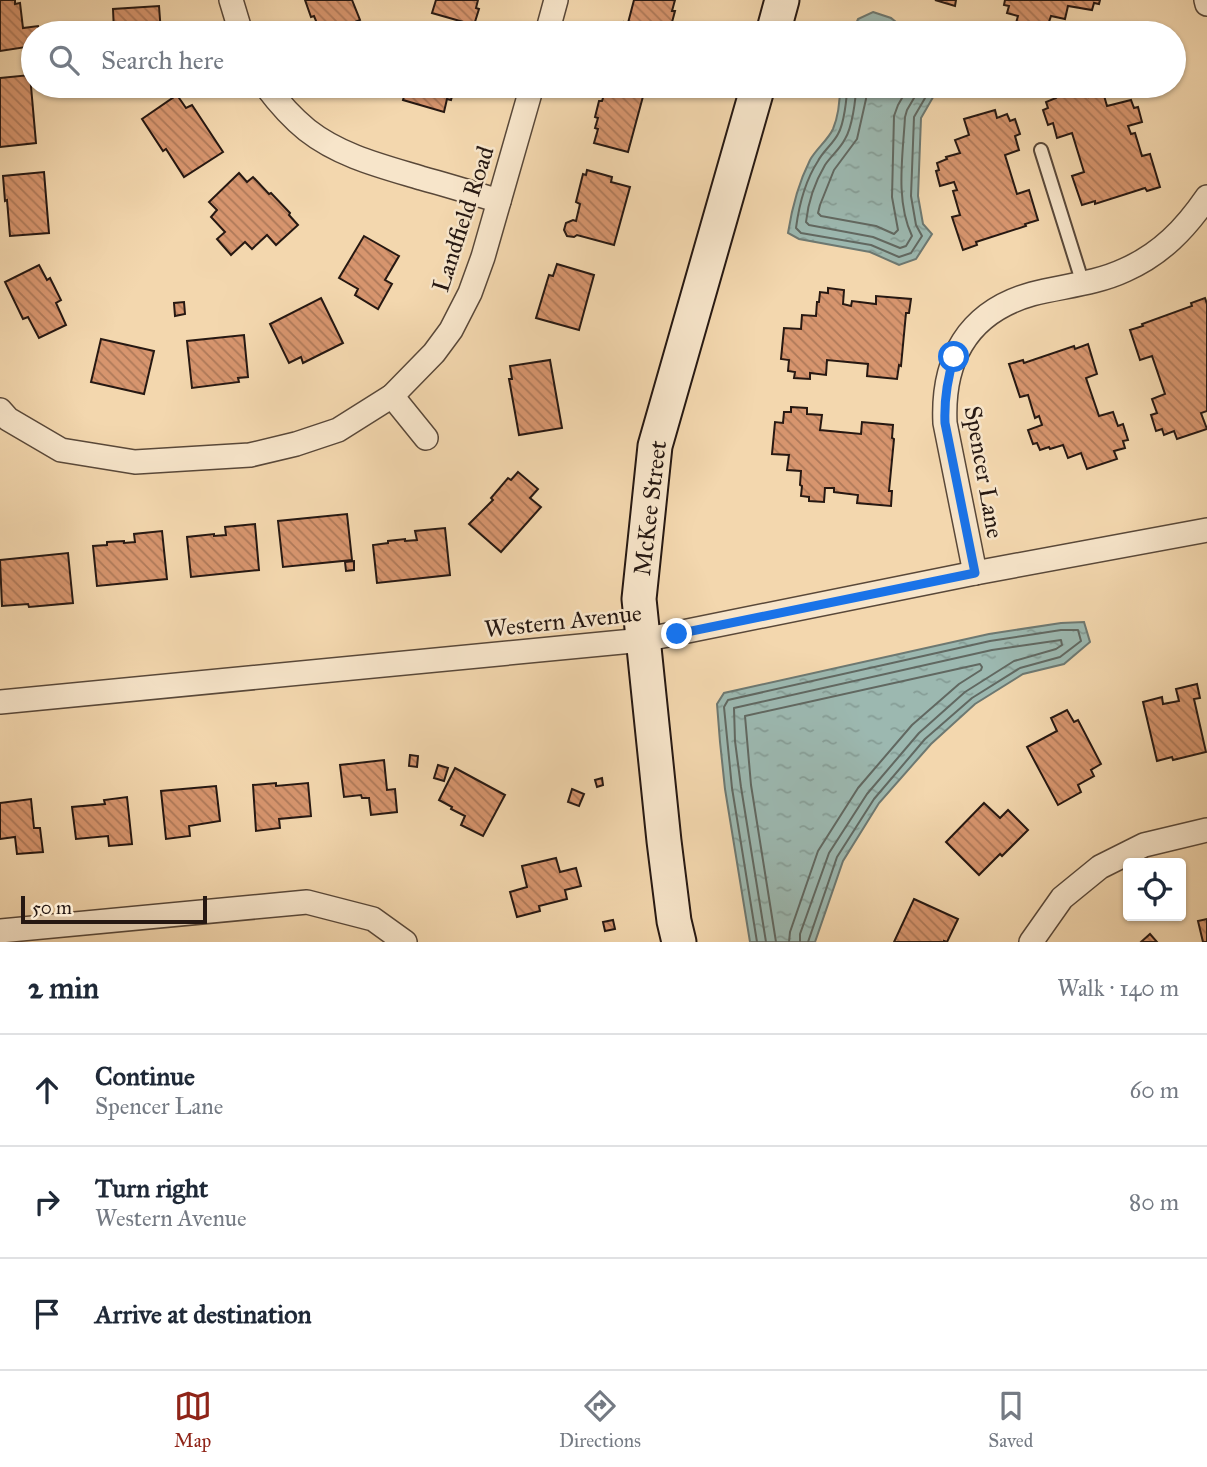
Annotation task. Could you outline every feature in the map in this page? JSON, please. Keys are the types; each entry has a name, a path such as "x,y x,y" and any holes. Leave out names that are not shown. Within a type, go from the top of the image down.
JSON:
{"street":[{"path":"231,0 237,21"},
{"path":"550,21 556,0"},
{"path":"776,21 782,0"},
{"path":"276,98 307,130 340,151 375,165 499,201"},
{"name":"Landfield Road","path":"4,418 61,450 135,462 250,455 338,430 392,396 434,354 451,330 470,293 483,257 529,98"},
{"name":"McKee Street","path":"679,942 664,841 639,599 655,446 755,98"},
{"name":"Spencer Lane","path":"975,573 945,423 947,380 954,357 967,336 984,317 1006,303 1032,294 1097,281 1146,260 1170,242 1191,220 1207,197"},
{"path":"392,396 426,438"},
{"name":"Western Avenue","path":"0,702 643,640 975,573 1207,530"},
{"path":"1031,942 1062,898 1100,867 1144,845 1207,830"},
{"path":"0,931 109,932 307,902 373,919 405,942"}],"lane":[{"path":"1041,150 1083,284"}],"water":[{"path":"873,12 895,21 857,21"},
{"path":"839,98 933,98 921,118 918,196 923,224 932,234 916,259 899,265 870,252 799,239 788,233 796,196 806,169 831,133"},
{"path":"1084,622 1090,642 1064,664 1023,674 975,704 931,744 879,803 843,861 815,942 750,942 720,742 717,704 724,693 989,634"}],"building":[{"path":"0,0 15,0 15,4 20,3 21,48 0,51"},
{"path":"305,0 352,0 360,20 316,21 314,16 311,17"},
{"path":"436,0 478,0 476,8 479,9 475,21 460,21 432,13"},
{"path":"634,0 675,0 672,21 629,21"},
{"path":"935,0 956,0 955,6"},
{"path":"1005,0 1100,0 1099,4 1094,3 1092,10 1068,6 1065,19 1051,16 1049,21 1017,21 1018,16 1007,13 1009,6 1004,5"},
{"path":"159,6 160,21 114,21 113,9"},
{"path":"21,76 21,98 32,98 36,143 0,147 0,78"},
{"path":"173,98 179,98 186,108 192,105 223,152 184,177 142,119"},
{"path":"452,98 447,99 444,112 403,100"},
{"path":"603,98 643,98 628,152 594,143 598,129 595,128 598,118 595,117 599,101"},
{"path":"1056,98 1105,98 1107,106 1131,100 1134,108 1138,107 1142,122 1128,126 1131,134 1135,133 1142,156 1150,154 1160,187 1147,191 1145,188 1095,204 1095,201 1082,205 1072,176 1084,172 1072,133 1057,138 1053,123 1048,125 1043,110 1048,108 1046,102"},
{"path":"995,110 997,118 1007,114 1010,121 1015,119 1020,134 1015,136 1019,150 1005,155 1017,194 1029,190 1038,220 976,242 977,245 963,250 952,217 960,215 953,191 957,190 954,182 940,186 937,163 960,153 955,140 969,135 964,119"},
{"path":"587,170 612,177 611,182 630,187 614,245 577,235 567,236 564,230 566,223 576,221 580,204 576,202 583,174 586,175"},
{"path":"44,172 49,233 10,236 3,176"},
{"path":"239,173 247,182 253,177 290,213 298,225 276,245 267,235 252,249 245,242 231,255 217,239 225,232 211,217 217,210 209,202"},
{"path":"364,236 399,256 385,280 392,284 378,309 355,295 358,289 339,278"},
{"path":"557,264 594,275 579,330 536,318 549,275 553,276"},
{"path":"39,265 47,280 50,278 61,300 56,303 66,325 39,338 28,317 23,319 5,282"},
{"path":"828,288 844,290 843,304 851,306 852,301 876,304 876,296 911,299 909,313 906,313 901,366 899,365 897,379 867,376 868,364 827,360 826,375 810,373 810,379 794,378 795,372 788,371 789,360 781,359 784,328 801,329 802,315 816,316 820,292 828,293"},
{"path":"321,298 343,343 303,363 301,357 289,363 270,324"},
{"path":"1205,298 1207,411 1201,413 1207,429 1177,439 1174,431 1164,435 1162,429 1156,431 1151,415 1157,413 1152,399 1165,394 1152,356 1140,360 1130,330 1192,306 1191,303"},
{"path":"184,302 185,314 175,316 174,303"},
{"path":"244,335 248,377 238,378 239,382 192,388 187,341"},
{"path":"101,339 154,351 144,394 91,382"},
{"path":"1088,344 1097,374 1086,378 1099,416 1113,412 1118,426 1123,424 1128,440 1123,441 1125,448 1114,451 1117,459 1087,469 1081,453 1068,458 1063,445 1040,450 1037,443 1033,444 1028,430 1042,425 1039,416 1035,418 1028,395 1020,397 1009,364 1023,360 1024,363"},
{"path":"550,360 562,428 519,435 509,379 512,379 510,366"},
{"path":"791,407 807,408 807,414 822,415 820,430 861,434 862,422 893,425 889,491 892,491 891,506 857,503 858,495 834,492 834,488 825,488 824,502 809,501 809,497 801,496 801,471 787,470 789,455 772,454 775,422 783,423 784,412 791,412"},
{"path":"518,472 538,489 530,498 541,507 501,552 469,524 493,500 491,498 508,478 511,480"},
{"path":"347,514 352,560 283,567 278,521"},
{"path":"255,524 259,570 191,577 187,537 226,535 225,527"},
{"path":"445,528 450,575 377,583 373,545 405,539 417,540 415,531"},
{"path":"162,531 167,579 97,586 93,546 107,545 107,542 135,542 134,534"},
{"path":"68,553 73,603 29,607 28,604 2,606 0,560"},
{"path":"354,561 354,570 346,571 345,562"},
{"path":"1197,684 1200,698 1194,699 1206,752 1157,761 1143,702 1162,697 1163,704 1179,701 1176,689"},
{"path":"1067,710 1074,722 1078,720 1101,764 1091,770 1094,776 1078,785 1081,792 1058,805 1027,747 1057,731 1051,718"},
{"path":"410,755 418,756 417,767 409,766"},
{"path":"384,760 387,790 395,789 397,812 371,815 369,798 362,798 361,795 344,797 340,765"},
{"path":"438,765 448,768 444,781 434,778"},
{"path":"455,768 505,795 483,836 461,825 465,816 439,800"},
{"path":"602,778 603,785 597,787 595,780"},
{"path":"276,783 276,786 308,783 311,816 279,819 280,828 256,831 253,785"},
{"path":"216,786 220,821 189,826 190,836 166,839 161,791"},
{"path":"572,789 584,794 579,806 568,802"},
{"path":"127,797 132,844 109,846 108,836 76,839 72,807 105,804 104,800"},
{"path":"31,799 34,828 40,828 43,852 17,854 15,837 0,839 0,803"},
{"path":"984,803 1000,818 1008,810 1028,830 979,875 946,842"},
{"path":"556,858 560,872 576,868 581,886 565,890 567,899 539,906 540,911 517,917 510,892 527,887 522,866"},
{"path":"914,899 958,919 947,942 894,942"},
{"path":"1207,919 1207,942 1203,942 1198,921"},
{"path":"613,920 615,929 605,931 603,922"},
{"path":"1150,934 1157,942 1141,942"}],"route":[{"path":"677,634 975,573 945,423 947,380 954,357"}]}
